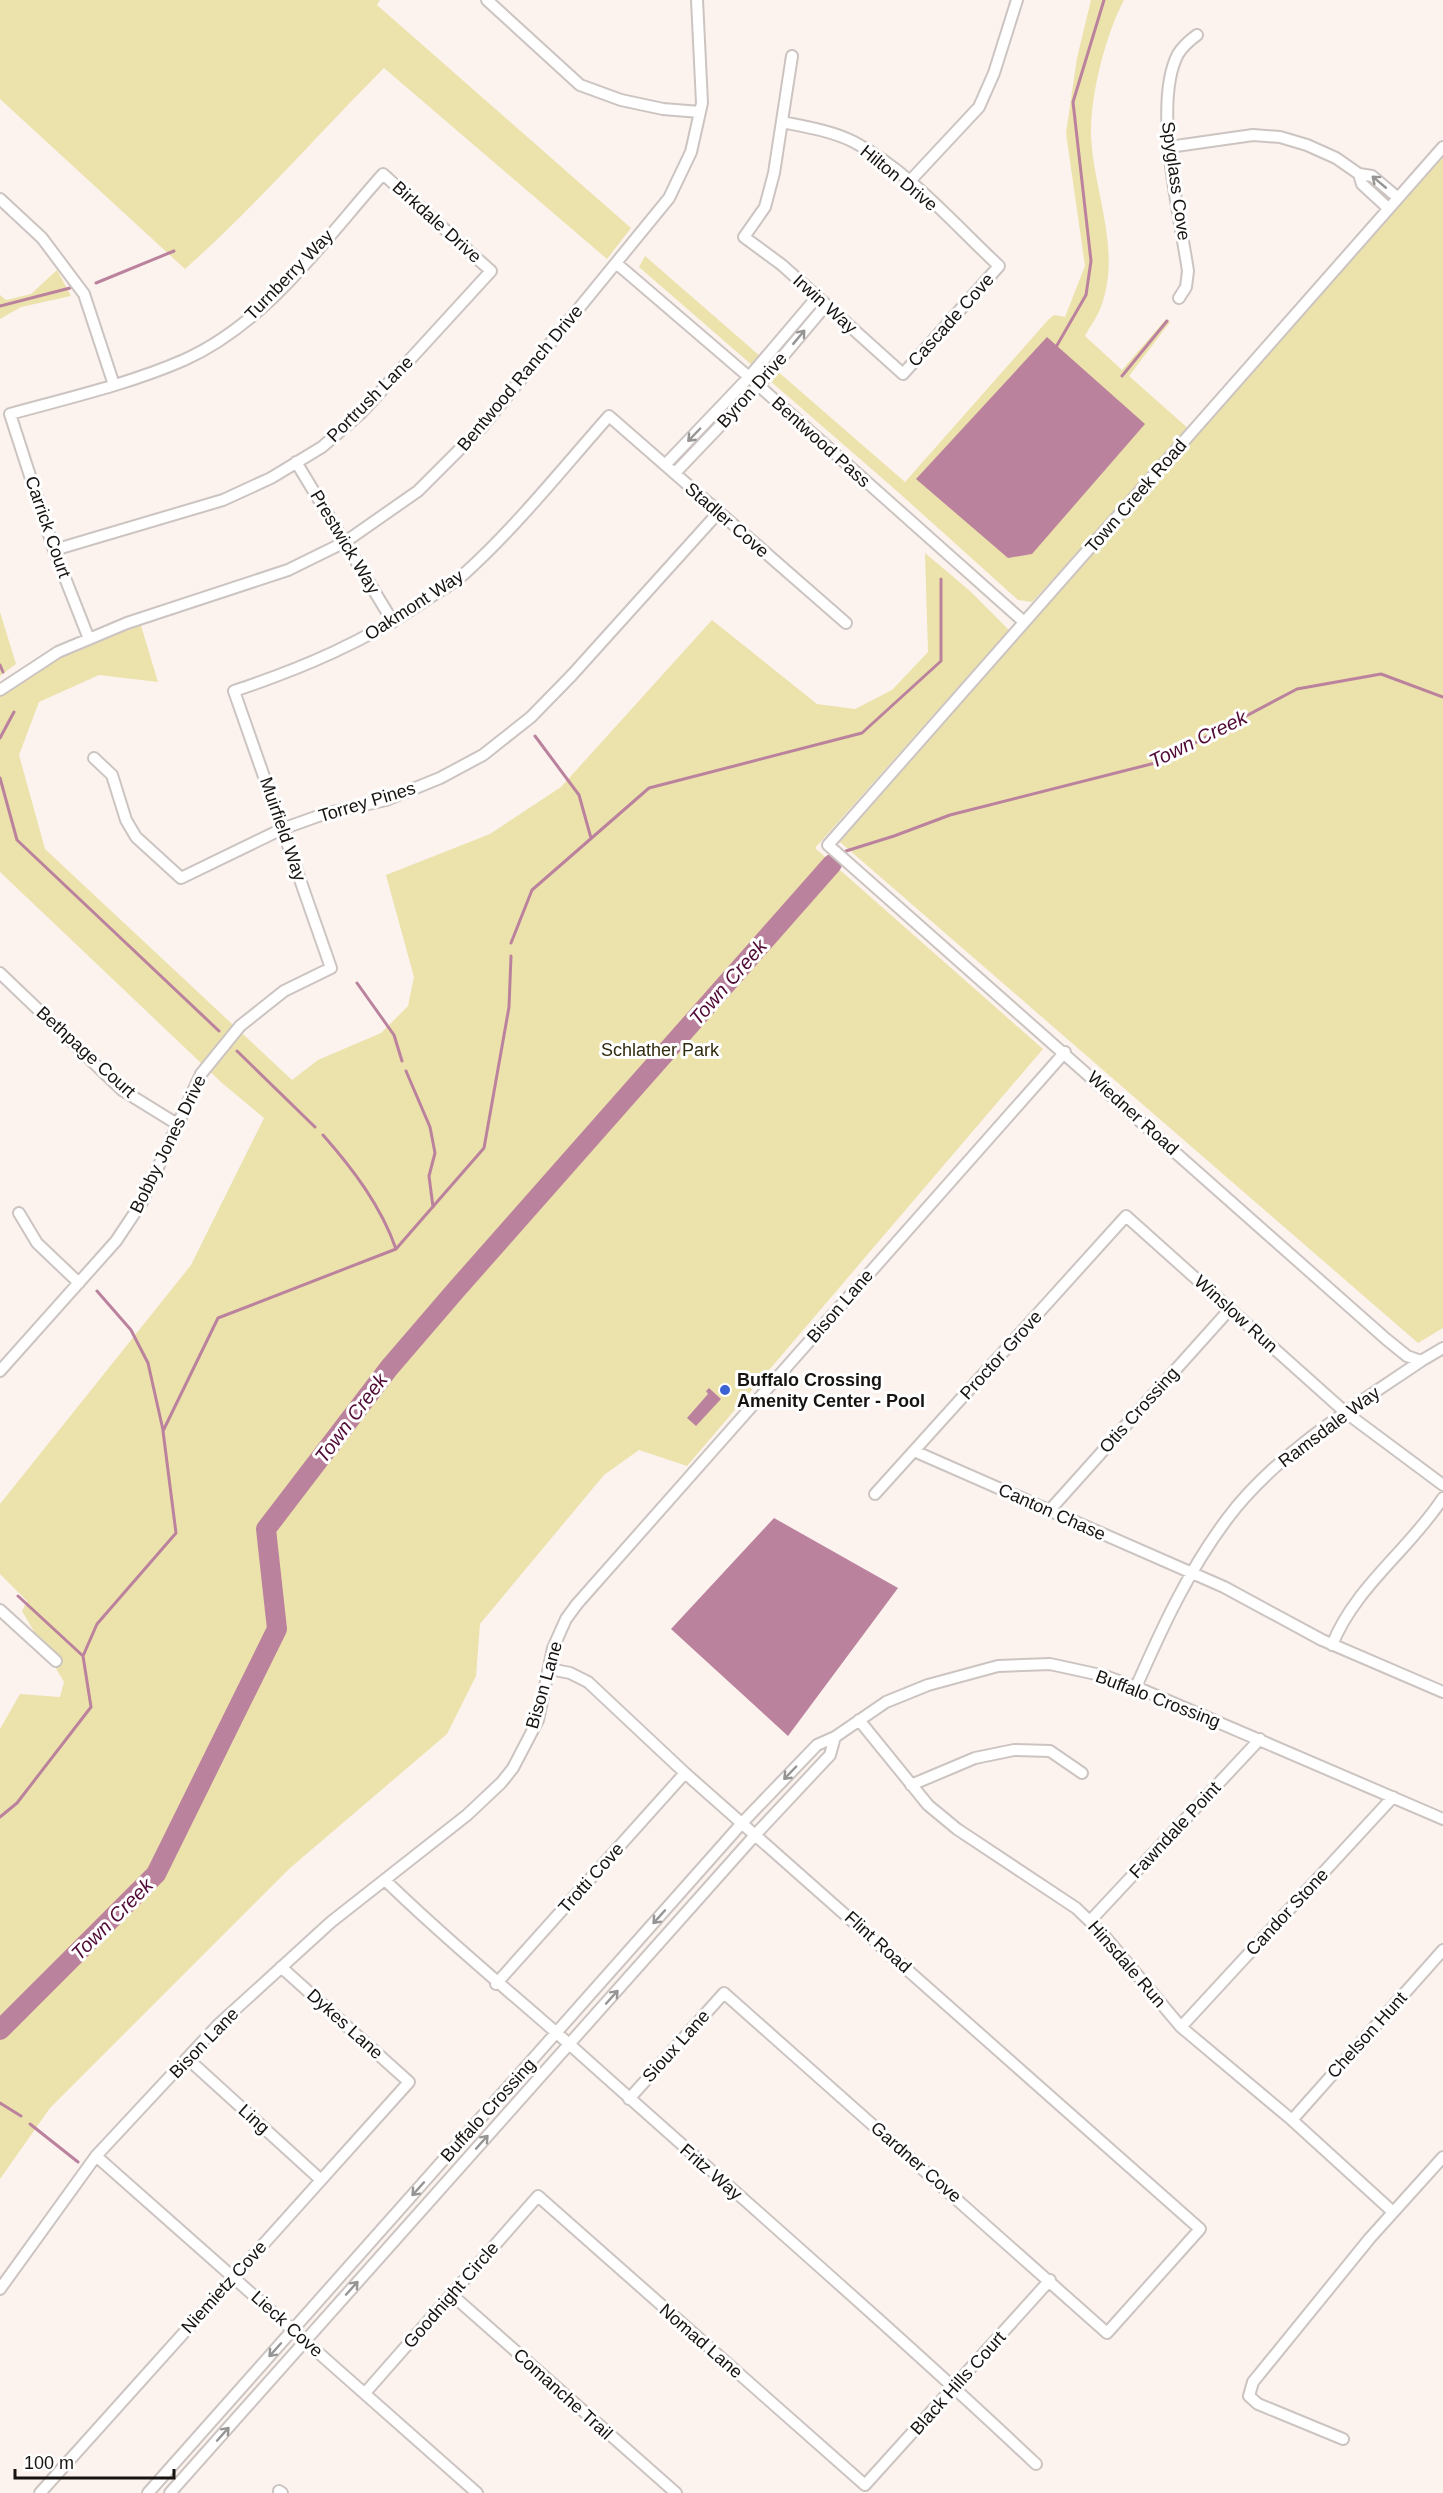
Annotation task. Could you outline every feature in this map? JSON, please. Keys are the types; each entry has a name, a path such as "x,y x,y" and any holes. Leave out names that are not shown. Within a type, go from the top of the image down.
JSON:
{"street":[{"path":"487,0 580,85 621,100 663,109 700,112"},
{"name":"Bentwood Ranch Drive","path":"0,690 58,652 89,639 288,570 345,542 418,491 482,427 669,198 691,152 702,103 697,0"},
{"path":"909,182 979,107 994,73 1017,0"},
{"name":"Spyglass Cove","path":"1179,298 1186,287 1188,271 1169,147 1166,111 1177,56 1187,42 1197,34"},
{"path":"782,122 792,56"},
{"name":"Hilton Drive","path":"782,122 829,132 853,142 876,156 909,182 999,266"},
{"name":"Irwin Way","path":"782,122 774,173 765,207 744,237 782,265 903,374"},
{"path":"1169,147 1253,135 1280,137 1307,145 1336,158 1359,174 1372,176 1397,197"},
{"name":"Town Creek Road","path":"828,845 1443,147"},
{"name":"Birkdale Drive","path":"382,174 491,271"},
{"name":"Turnberry Way","path":"10,414 114,386 185,359 226,335 265,304 382,174"},
{"path":"1359,174 1362,184 1388,208"},
{"path":"0,198 42,237 84,294 114,386"},
{"name":"Bentwood Pass","path":"616,263 749,377 1024,622"},
{"name":"Cascade Cove","path":"903,374 999,266"},
{"name":"Portrush Lane","path":"54,550 223,500 271,478 322,447 361,413 491,271"},
{"name":"Byron Drive","path":"665,465 749,377 817,297"},
{"name":"Byron Drive","path":"675,473 758,386 826,305"},
{"name":"Carrick Court","path":"10,414 54,550 89,639"},
{"name":"Stadler Cove","path":"609,416 846,623"},
{"name":"Oakmont Way","path":"234,691 295,671 350,647 393,622 463,575 514,524 609,416"},
{"name":"Prestwick Way","path":"296,462 393,622"},
{"name":"Torrey Pines","path":"94,758 112,775 126,820 136,837 182,879 282,829 324,814 386,800 440,778 483,755 531,717 572,675 718,513"},
{"name":"Muirfield Way","path":"234,691 331,968"},
{"name":"Wiedner Road","path":"828,845 1065,1052 1386,1339 1407,1356 1421,1361"},
{"name":"Bobby Jones Drive","path":"0,1371 116,1241 142,1202 201,1074 240,1026 284,991 331,968"},
{"name":"Bethpage Court","path":"0,973 122,1090 177,1124"},
{"name":"Bison Lane","path":"0,2289 96,2156 218,2025 331,1922 467,1815 501,1783 513,1768 538,1720 560,1632 577,1604 1065,1052"},
{"path":"19,1213 37,1243 79,1283"},
{"name":"Winslow Run","path":"1126,1216 1345,1412 1443,1485"},
{"name":"Proctor Grove","path":"875,1494 1126,1216"},
{"name":"Otis Crossing","path":"1049,1511 1230,1309"},
{"path":"1421,1361 1443,1348"},
{"name":"Ramsdale Way","path":"1136,1687 1170,1610 1190,1572 1228,1517 1267,1476 1317,1432 1421,1361"},
{"name":"Canton Chase","path":"914,1451 1224,1587 1332,1645 1443,1692"},
{"path":"1332,1645 1342,1620 1356,1601 1426,1525 1443,1498"},
{"path":"0,1611 56,1661"},
{"name":"Buffalo Crossing","path":"148,2493 743,1822 817,1745 835,1737 886,1702 928,1684 998,1666 1050,1664 1105,1676 1136,1687 1443,1819"},
{"name":"Flint Road","path":"550,1669 570,1673 588,1682 685,1773 1200,2229 1107,2333"},
{"name":"Hinsdale Run","path":"859,1720 928,1805 957,1829 1059,1895 1090,1921 1181,2026 1292,2120 1394,2212"},
{"name":"Buffalo Crossing","path":"170,2493 756,1834 830,1755 835,1737"},
{"name":"Fawndale Point","path":"1090,1921 1260,1739"},
{"path":"911,1785 975,1758 1014,1750 1050,1751 1082,1773"},
{"name":"Trotti Cove","path":"496,1984 685,1773"},
{"name":"Candor Stone","path":"1181,2026 1393,1797"},
{"name":"Fritz Way","path":"386,1880 496,1984 569,2044 954,2387 1036,2464"},
{"name":"Chelson Hunt","path":"1292,2120 1443,1950"},
{"name":"Dykes Lane","path":"281,1967 409,2082"},
{"name":"Sioux Lane","path":"629,2099 724,1994"},
{"name":"Gardner Cove","path":"724,1994 1050,2280 1107,2333"},
{"name":"Ling","path":"188,2059 321,2180"},
{"name":"Niemietz Cove","path":"40,2493 409,2082"},
{"name":"Lieck Cove","path":"96,2156 477,2493"},
{"path":"1343,2439 1258,2404 1249,2396 1253,2382 1394,2212 1443,2157"},
{"name":"Goodnight Circle","path":"365,2393 538,2196"},
{"name":"Nomad Lane","path":"538,2196 865,2485"},
{"name":"Black Hills Court","path":"865,2485 1050,2280"},
{"name":"Comanche Trail","path":"451,2294 676,2493"}],"green space":[{"path":"0,0 380,0 377,5 631,228 607,259 384,68 262,195 185,269 0,99"},
{"path":"1091,0 1124,0 1105,48 1093,103 1091,137 1093,158 1105,220 1109,262 1102,304 1085,336 1122,370 1166,319 1170,322 1129,376 1190,430 1032,602 1018,600 898,492 639,267 645,256 905,482 1048,320 1054,315 1065,317 1085,266 1066,133 1077,58"},
{"path":"1443,152 1443,1328 1418,1343 840,842"},
{"path":"57,270 71,296 21,307 0,319 0,295 6,300 31,294"},
{"name":"Schlather Park","path":"925,553 970,591 1009,630 815,848 1043,1049 687,1466 639,1450 604,1475 480,1624 476,1676 447,1734 290,1868 50,2108 0,2179 0,1729 20,1694 60,1697 64,1682 22,1611 27,1601 0,1574 0,1504 191,1265 264,1118 222,1083 0,872 0,690 58,652 139,619 158,682 99,675 39,702 19,755 45,849 292,1080 318,1060 381,1033 408,1006 414,977 386,875 490,834 561,787 712,620 817,704 855,709 892,690 928,652"},
{"path":"0,612 16,664 0,676"}],"shaded area":[{"path":"1047,337 1145,424 1032,554 1008,558 916,479"},
{"path":"709,1388 721,1399 696,1426 687,1418 708,1394 706,1391"},
{"path":"774,1518 898,1588 788,1736 671,1629"}],"waterway":[{"path":"1056,347 1086,295 1091,261 1073,102 1104,0"},
{"path":"96,283 174,251"},
{"path":"0,306 70,288"},
{"path":"1122,376 1167,321"},
{"path":"511,943 532,890 649,788 862,733 941,661 941,579"},
{"path":"0,665 3,672"},
{"name":"Town Creek","path":"846,851 950,815 1159,762 1297,689 1381,674 1443,697"},
{"path":"0,738 14,712"},
{"path":"535,736 579,795 591,838"},
{"path":"0,778 17,840 219,1031"},
{"name":"Town Creek","path":"0,2030 156,1874 277,1629 266,1529 389,1368 832,864"},
{"path":"0,1817 17,1803 91,1707 83,1656 97,1624 176,1533 163,1431 218,1318 396,1249 484,1148 509,1007 511,956"},
{"path":"357,983 394,1035 402,1061"},
{"path":"237,1051 315,1127"},
{"path":"406,1071 430,1127 435,1153 429,1176 433,1207"},
{"path":"323,1135 345,1161 374,1203 396,1249"},
{"path":"97,1291 131,1330 148,1363 163,1430"},
{"path":"18,1596 83,1656"},
{"path":"0,2103 21,2116"},
{"path":"30,2124 78,2162"}],"place":[{"name":"Buffalo Crossing Amenity Center - Pool","path":"725,1390"}]}
